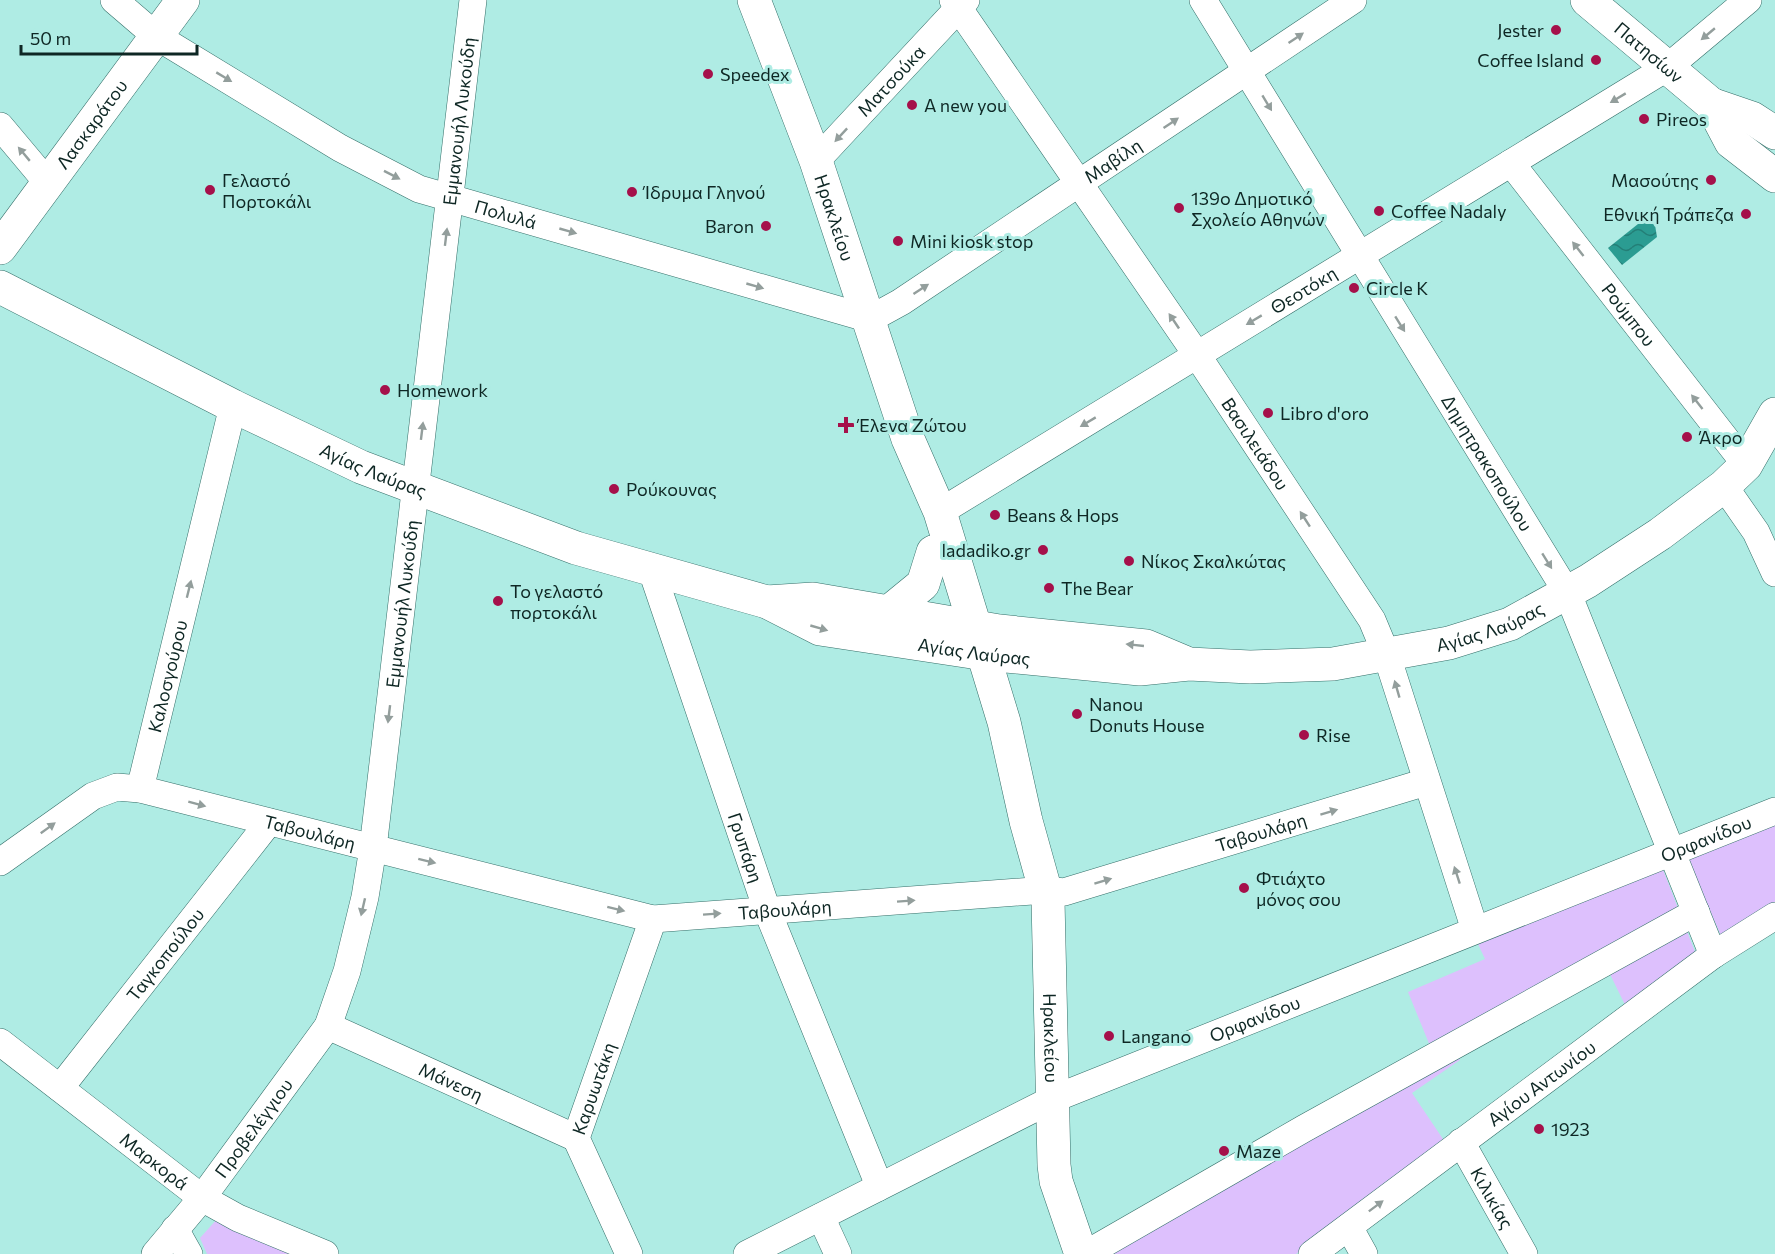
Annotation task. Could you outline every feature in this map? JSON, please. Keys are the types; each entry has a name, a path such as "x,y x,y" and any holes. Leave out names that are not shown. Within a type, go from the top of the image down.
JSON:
{"street":[{"name":"Πολυλά","path":"114,0 156,36 340,148 419,189 870,319"},
{"name":"Λασκαράτου","path":"0,248 183,0"},
{"name":"Εμμανουήλ Λυκούδη","path":"328,1026 347,971 365,897 373,848 473,0"},
{"name":"Ηρακλείου","path":"754,0 816,161 908,439 940,512 1003,772 1026,821"},
{"name":"Δημητρακοπούλου","path":"1203,0 1358,256 1568,594 1713,955"},
{"name":"Μαβίλη","path":"870,319 901,302 1080,184 1353,0"},
{"name":"Πατησίων","path":"1587,0 1711,104 1731,142 1770,175"},
{"name":"Θεοτόκη","path":"940,512 1668,67 1748,0"},
{"name":"Ματσούκα","path":"816,161 959,3"},
{"name":"Βασιλειάδου","path":"959,3 1197,355 1372,620 1387,656 1475,930"},
{"name":"Πατησίων","path":"1711,104 1752,118 1775,134"},
{"path":"0,126 47,183"},
{"name":"Ρούμπου","path":"1511,163 1748,468 1756,531 1775,573"},
{"name":"Αγίας Λαύρας","path":"0,287 233,406 361,467 576,548 767,602 820,629 970,639 1146,646 1189,664"},
{"path":"0,310 12,306 37,306"},
{"name":"Καλοσγούρου","path":"140,789 233,406"},
{"name":"Αγίας Λαύρας","path":"767,602 813,598 890,611 970,639 1080,663 1140,669 1189,664 1250,667 1321,664 1387,656 1449,643 1510,624 1568,594 1660,534 1748,468 1775,414"},
{"name":"Ηρακλείου","path":"908,439 919,507 933,552 1004,722 1026,821 1046,890 1056,1181 1081,1254"},
{"path":"890,611 923,584 933,552"},
{"name":"Γρυπάρη","path":"652,571 767,910 876,1178 877,1188"},
{"path":"1004,722 1010,699 1022,680 1038,673 1080,663"},
{"name":"Ταβουλάρη","path":"140,789 653,919 1046,890 1064,892 1426,782"},
{"path":"0,862 93,795 117,787 140,789"},
{"name":"Ορφανίδου","path":"747,1254 1053,1099 1775,811"},
{"name":"Ταγκοπούλου","path":"60,1088 269,822"},
{"path":"1086,1254 1305,1128 1696,912"},
{"name":"Αγίου Αντωνίου","path":"1312,1254 1713,955 1775,916"},
{"name":"Καρυωτάκη","path":"628,1254 576,1138 653,919"},
{"name":"Μάνεση","path":"328,1026 576,1138"},
{"name":"Προβελέγγιου","path":"155,1254 202,1198 328,1026"},
{"name":"Μαρκορά","path":"0,1042 202,1198 238,1218 325,1254"},
{"name":"Κιλικίας","path":"1461,1142 1524,1254"},
{"path":"821,1217 838,1254"},
{"path":"1349,1227 1364,1254"},
{"path":"175,1229 189,1254"}],"shaded area":[{"path":"1775,819 1775,908 1725,945 1686,856"},
{"path":"1662,867 1697,957 1627,1009 1608,970 1456,1054 1460,1060 1412,1093 1447,1145 1296,1254 1112,1254 1430,1046 1408,992 1485,959 1477,942"},
{"path":"218,1218 296,1254 207,1254 200,1238"}],"water":[{"path":"1643,220 1655,225 1657,237 1622,265 1608,248"}],"place":[{"name":"Jester","path":"1556,30"},
{"name":"Coffee Island","path":"1596,60"},
{"name":"Speedex","path":"708,74"},
{"name":"A new you","path":"912,105"},
{"name":"Pireos","path":"1644,119"},
{"name":"Μασούτης","path":"1711,180"},
{"name":"Γελαστό Πορτοκάλι","path":"210,190"},
{"name":"Ίδρυμα Γληνού","path":"632,192"},
{"name":"139ο Δημοτικό Σχολείο Αθηνών","path":"1179,208"},
{"name":"Coffee Nadaly","path":"1379,211"},
{"name":"Εθνική Τράπεζα","path":"1746,214"},
{"name":"Baron","path":"766,226"},
{"name":"Mini kiosk stop","path":"898,241"},
{"name":"Circle K","path":"1354,288"},
{"name":"Homework","path":"385,390"},
{"name":"Libro d'oro","path":"1268,413"},
{"name":"Έλενα Ζώτου","path":"846,425"},
{"name":"Άκρο","path":"1687,437"},
{"name":"Ρούκουνας","path":"614,489"},
{"name":"Beans & Hops","path":"995,515"},
{"name":"ladadiko.gr","path":"1043,550"},
{"name":"Νίκος Σκαλκώτας","path":"1129,561"},
{"name":"The Bear","path":"1049,588"},
{"name":"Το γελαστό πορτοκάλι","path":"498,601"},
{"name":"Nanou Donuts House","path":"1077,714"},
{"name":"Rise","path":"1304,735"},
{"name":"Φτιάχτο μόνος σου","path":"1244,888"},
{"name":"Langano","path":"1109,1036"},
{"name":"1923","path":"1539,1129"},
{"name":"Maze","path":"1224,1151"}]}
